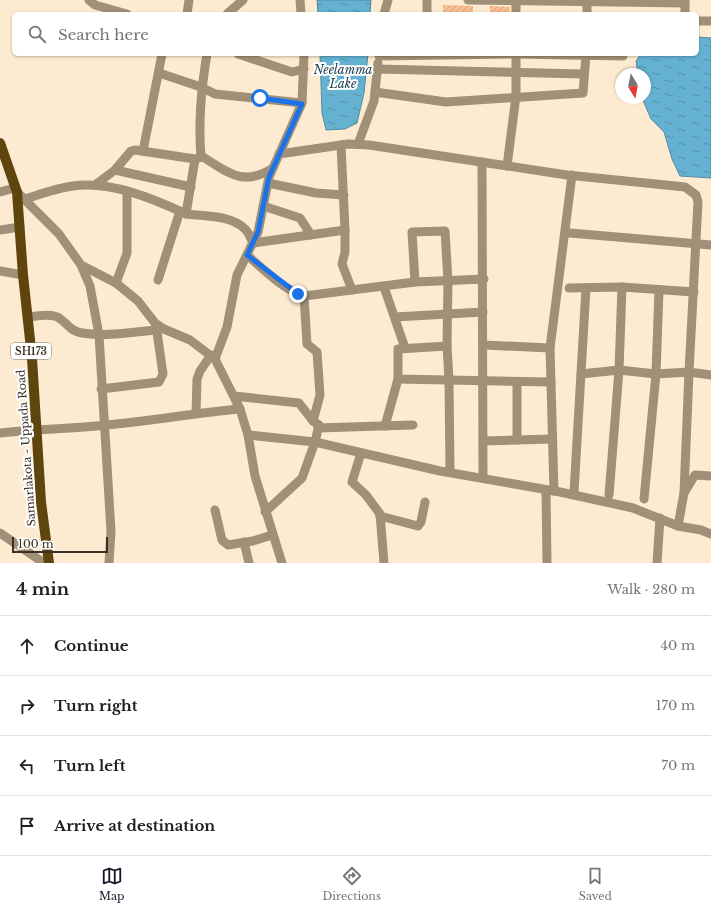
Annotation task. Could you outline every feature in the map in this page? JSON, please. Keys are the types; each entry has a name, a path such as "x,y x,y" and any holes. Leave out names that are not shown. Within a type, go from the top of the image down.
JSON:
{"main road":[{"name":"Samarlakota - Uppada Road","path":"0,142 16,190 37,429 41,502 49,563"}],"street":[{"path":"89,0 95,5 120,12"},
{"path":"187,12 189,0"},
{"path":"229,12 243,0"},
{"path":"300,0 301,12"},
{"path":"385,12 388,0"},
{"path":"427,0 427,12"},
{"path":"468,0 685,1 685,12"},
{"path":"516,0 516,12"},
{"path":"587,1 587,12"},
{"path":"699,21 711,21"},
{"path":"143,151 162,56"},
{"path":"158,280 183,212 198,158 201,87 207,56"},
{"path":"244,56 292,72 304,69"},
{"path":"196,413 197,379 200,371 213,357 226,327 237,275 258,232 268,183 273,168 302,104 304,56"},
{"path":"358,144 374,101 379,56"},
{"path":"507,166 516,96 516,56"},
{"path":"375,92 446,102 516,96 583,93 586,56"},
{"path":"378,69 584,74"},
{"path":"159,73 201,87 215,94 302,104"},
{"path":"279,154 358,144 572,175 685,187 692,191 696,195 698,202 684,493 678,526"},
{"path":"341,145 345,230 345,252 342,264 352,290"},
{"path":"95,185 115,170 131,151 143,151 198,158 224,172 240,177 253,177 263,174 273,168"},
{"path":"482,162 484,279 482,381 483,478"},
{"path":"115,170 190,187"},
{"path":"547,563 552,439 550,348 572,175"},
{"path":"268,183 316,193 344,195"},
{"path":"26,199 66,188 95,185 127,192 183,212 226,219 247,230 253,243"},
{"path":"0,192 16,190 26,199 59,234 81,265 90,286 99,335 101,389 111,531 109,563"},
{"path":"116,283 126,253 127,192"},
{"path":"263,206 300,218 311,235"},
{"path":"0,230 20,227"},
{"path":"253,243 345,230"},
{"path":"414,282 412,232 446,231 450,472"},
{"path":"570,233 711,245"},
{"path":"247,255 277,280 298,294 304,296 414,282 484,279"},
{"path":"81,265 116,283 138,301 156,327 163,374 162,380 159,382 101,389"},
{"path":"0,271 23,275"},
{"path":"384,287 405,348"},
{"path":"569,288 622,287 694,292"},
{"path":"609,495 620,370 622,287"},
{"path":"574,492 586,288"},
{"path":"644,498 656,374 659,290"},
{"path":"265,512 302,478 315,442 320,395 317,352 307,344 304,296"},
{"path":"395,317 483,312"},
{"path":"28,317 55,316 75,332 99,335 156,327 190,340 213,357 240,409 248,435 255,476 272,535 282,563"},
{"path":"483,345 550,348"},
{"path":"385,426 398,379 398,349 447,346"},
{"path":"580,374 620,370 656,374 689,372 711,375"},
{"path":"398,379 551,382"},
{"path":"517,382 517,440"},
{"path":"234,396 299,403 316,424 385,426 413,425"},
{"path":"0,433 104,425 240,409"},
{"path":"248,435 315,442 450,472 550,490 633,508 678,526 701,530 711,534"},
{"path":"483,441 552,439"},
{"path":"361,453 352,482 366,495 380,516 384,563"},
{"path":"684,493 696,475 711,476"},
{"path":"380,516 418,526 421,522 425,502"},
{"path":"215,510 222,540 228,545 272,535"},
{"path":"657,563 660,518"},
{"path":"0,533 44,563"},
{"path":"244,542 249,563"}],"water":[{"path":"317,0 371,0 370,12 318,12"},
{"path":"699,37 711,38 711,178 680,176 672,159 664,132 651,119 645,104 651,104 651,68 637,68 636,61 640,56 699,56"},
{"name":"Neelamma Lake","path":"320,56 368,56 364,93 357,123 345,129 326,130 322,113"}],"building":[{"path":"443,5 473,6 473,12 443,12"},
{"path":"490,6 510,7 510,12 490,12"}],"route":[{"path":"260,98 302,104 269,177 258,232 247,255 277,280 298,294"}]}
